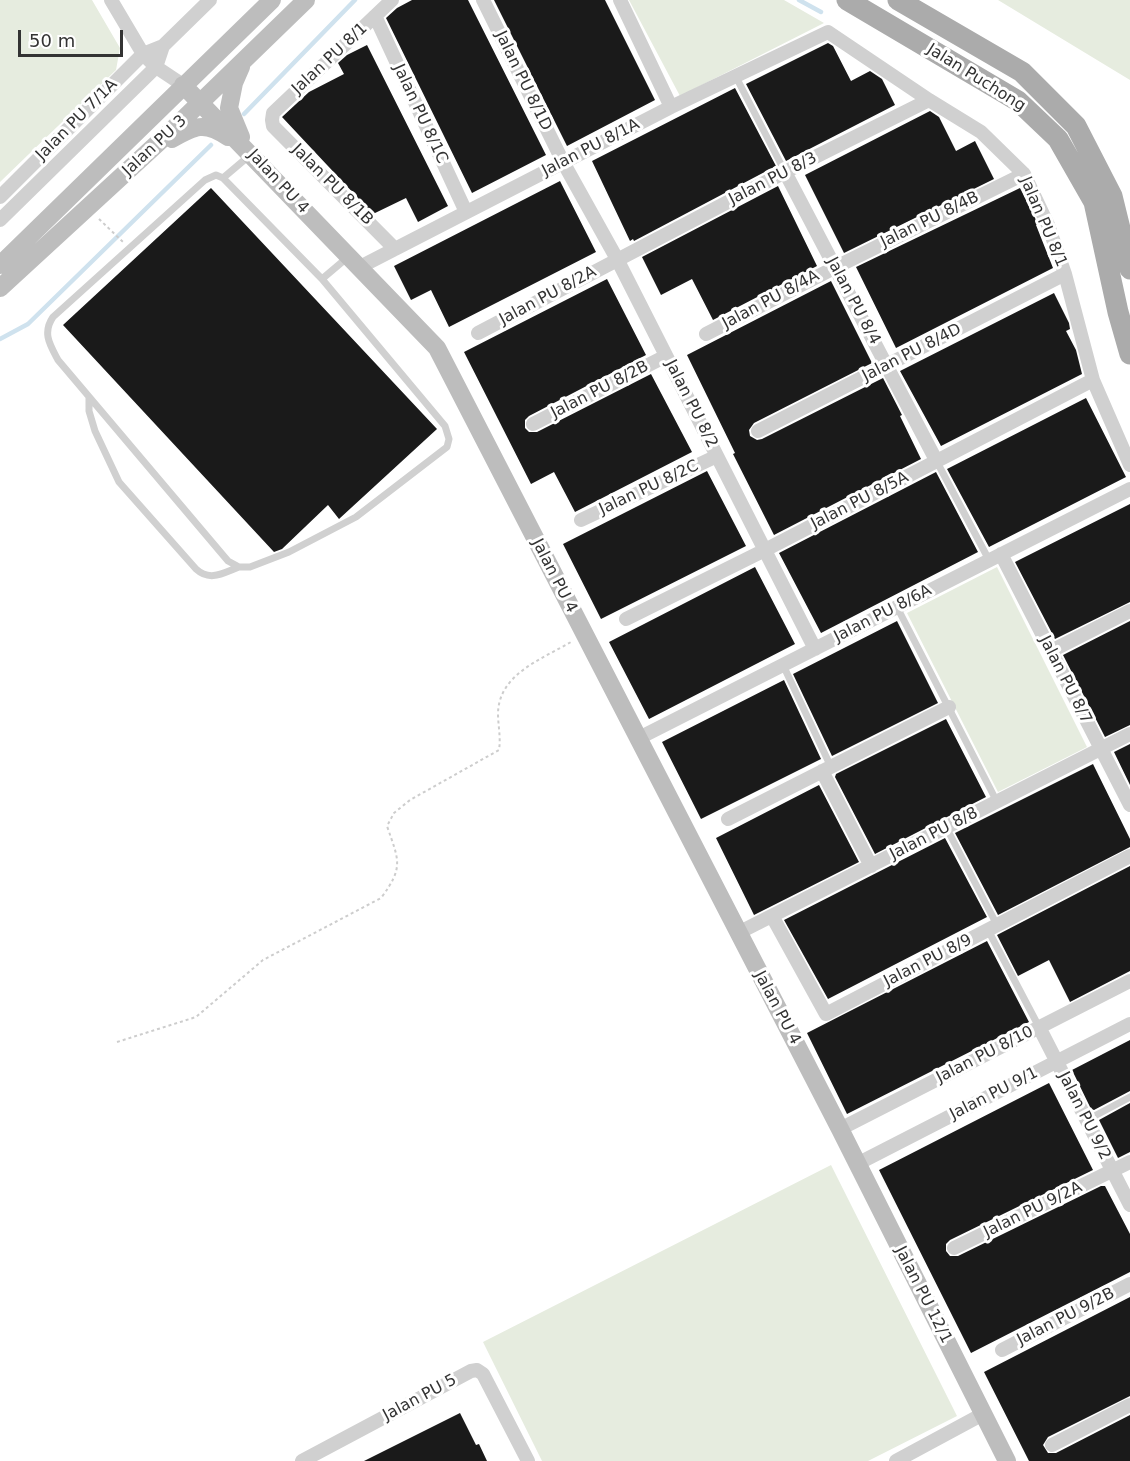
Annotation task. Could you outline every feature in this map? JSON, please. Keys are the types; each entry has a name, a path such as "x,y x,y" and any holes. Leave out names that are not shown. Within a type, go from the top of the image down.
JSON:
{"main road":[{"name":"Jalan Puchong","path":"898,0 1022,72 1076,126 1112,196 1130,269"},
{"path":"928,0 936,10 992,54"},
{"name":"Jalan Puchong","path":"853,2 1018,101 1058,139 1094,202 1118,312 1130,354"}],"street":[{"path":"111,0 143,54 156,67 183,85"},
{"name":"Jalan PU 7/1A","path":"0,197 143,54 163,46 210,0"},
{"name":"Jalan PU 3","path":"0,265 272,0"},
{"name":"Jalan PU 3","path":"0,288 201,103 306,0"},
{"name":"Jalan PU 8/1","path":"272,120 273,113 392,0"},
{"name":"Jalan PU 8/1D","path":"483,0 563,162"},
{"path":"620,0 671,107"},
{"name":"Jalan PU 8/1C","path":"375,16 466,212"},
{"name":"Jalan PU 8/1","path":"828,32 981,132 1024,174 1048,225 1065,274 1093,380 1130,465"},
{"name":"Jalan PU 8/1A","path":"353,262 395,249 671,107 828,32"},
{"path":"0,220 156,67 163,46"},
{"path":"244,60 234,83 229,108 248,151"},
{"name":"Jalan PU 4","path":"183,85 437,348 840,1128"},
{"name":"Jalan PU 8/3","path":"618,259 929,100"},
{"name":"Jalan PU 8/1B","path":"272,120 273,126 395,249"},
{"path":"154,147 189,129 203,126 214,128 248,151"},
{"name":"Jalan PU 8/2","path":"563,162 618,259 815,649"},
{"name":"Jalan PU 8/4","path":"785,172 937,462"},
{"name":"Jalan PU 8/4B","path":"836,267 1024,174"},
{"name":"Jalan PU 8/2A","path":"478,333 618,259"},
{"name":"Jalan PU 8/4A","path":"706,334 836,267"},
{"name":"Jalan PU 8/4D","path":"758,431 1065,274"},
{"name":"Jalan PU 8/2B","path":"533,423 666,356"},
{"name":"Jalan PU 8/5A","path":"626,619 937,462 1093,380"},
{"name":"Jalan PU 8/2C","path":"582,520 717,456"},
{"name":"Jalan PU 8/6A","path":"637,739 1130,489"},
{"name":"Jalan PU 8/7","path":"995,557 1051,651 1130,805"},
{"path":"1051,651 1130,611"},
{"path":"728,819 949,707"},
{"name":"Jalan PU 8/8","path":"738,933 1130,734"},
{"path":"827,769 871,866"},
{"name":"Jalan PU 8/9","path":"772,916 826,1014 1130,856"},
{"name":"Jalan PU 8/10","path":"840,1128 1130,981"},
{"name":"Jalan PU 9/1","path":"857,1164 1130,1024"},
{"name":"Jalan PU 9/2","path":"1039,1027 1130,1205"},
{"name":"Jalan PU 12/1","path":"840,1128 1007,1461"},
{"name":"Jalan PU 9/2A","path":"954,1248 1130,1162"},
{"name":"Jalan PU 9/2B","path":"1002,1350 1130,1284"},
{"name":"Jalan PU 5","path":"303,1461 471,1371 477,1370 483,1374 528,1461"},
{"path":"1052,1445 1130,1405"},
{"path":"896,1461 983,1414"}],"lane":[{"path":"735,75 785,172"},
{"path":"223,178 248,151"},
{"path":"89,396 89,411 95,431 119,482 188,561 206,577 213,577 239,567 250,567 289,552 356,517 442,452 449,440 445,426 321,279 223,178 216,175 205,180 53,317 46,331 49,343 58,360 89,396 228,561 239,567"},
{"path":"321,279 353,262"},
{"path":"937,462 995,557"},
{"path":"897,607 997,802"},
{"path":"783,665 827,769"},
{"path":"946,827 1039,1027"},
{"path":"1087,1120 1130,1097"}],"path":[{"path":"109,229 120,239"},
{"path":"117,1042 196,1017 262,960 381,898 394,881 399,866 387,826 394,813 410,800 499,750 501,736 498,712 504,688 520,672 584,634"}],"shaded area":[{"path":"0,0 92,0 120,48 116,70 0,182"},
{"path":"629,0 784,0 824,23 680,96"},
{"path":"998,0 1130,0 1130,80"},
{"path":"997,567 1087,747 998,792 907,613"},
{"path":"831,1165 957,1416 868,1461 542,1461 483,1342"}],"building":[{"path":"412,0 468,0 546,155 472,193 386,18 397,8"},
{"path":"494,0 605,0 655,100 567,146"},
{"path":"828,43 833,46 851,81 870,71 882,79 895,105 786,161 746,84"},
{"path":"367,45 448,206 418,222 406,198 373,214 282,117 309,92 344,74 338,63 347,55"},
{"path":"735,88 776,166 634,241 633,239 630,241 592,161"},
{"path":"930,111 939,117 956,151 975,141 994,179 844,253 805,175"},
{"path":"560,181 596,252 449,327 431,290 411,300 394,266"},
{"path":"778,186 817,266 713,320 692,279 661,295 642,257"},
{"path":"211,188 437,429 339,519 328,505 282,549 274,552 63,325"},
{"path":"1020,188 1038,224 1036,225 1053,268 896,348 856,267"},
{"path":"607,279 646,355 529,416 525,420 525,428 529,432 537,432 651,374 692,452 575,512 554,472 531,484 464,352"},
{"path":"831,281 872,363 754,423 749,430 750,436 757,440 762,439 883,378 921,459 774,535 687,355"},
{"path":"1054,293 1069,323 1070,329 1066,331 1076,350 1082,374 941,446 900,371"},
{"path":"1086,398 1126,477 989,547 947,469"},
{"path":"707,471 746,546 601,619 563,544"},
{"path":"936,472 978,552 821,633 779,553"},
{"path":"1130,504 1130,602 1055,639 1015,562"},
{"path":"755,567 795,644 649,719 609,642"},
{"path":"897,621 938,703 832,756 793,674"},
{"path":"1130,621 1130,725 1105,737 1063,655"},
{"path":"784,680 821,759 701,819 662,742"},
{"path":"946,719 986,797 875,854 835,777 836,774"},
{"path":"1130,744 1130,785 1114,752"},
{"path":"1093,764 1130,839 1130,847 998,915 955,833"},
{"path":"819,785 859,862 754,915 716,838"},
{"path":"945,838 987,917 828,999 784,920"},
{"path":"1130,866 1130,971 1070,1002 1049,960 1018,976 997,935"},
{"path":"987,941 1029,1022 847,1114 807,1033"},
{"path":"1130,1040 1130,1091 1094,1110 1091,1109 1072,1070"},
{"path":"1049,1083 1093,1170 950,1240 946,1244 946,1251 950,1256 958,1256 1105,1186 1130,1234 1130,1272 971,1353 879,1170"},
{"path":"1130,1103 1130,1152 1118,1158 1099,1120"},
{"path":"1130,1297 1130,1396 1048,1437 1043,1445 1048,1453 1056,1453 1130,1415 1130,1461 1029,1461 984,1372"},
{"path":"460,1413 487,1461 364,1461"}],"waterway":[{"path":"244,114 355,0"},
{"path":"799,0 821,12"},
{"path":"0,339 28,324 211,145"}]}
